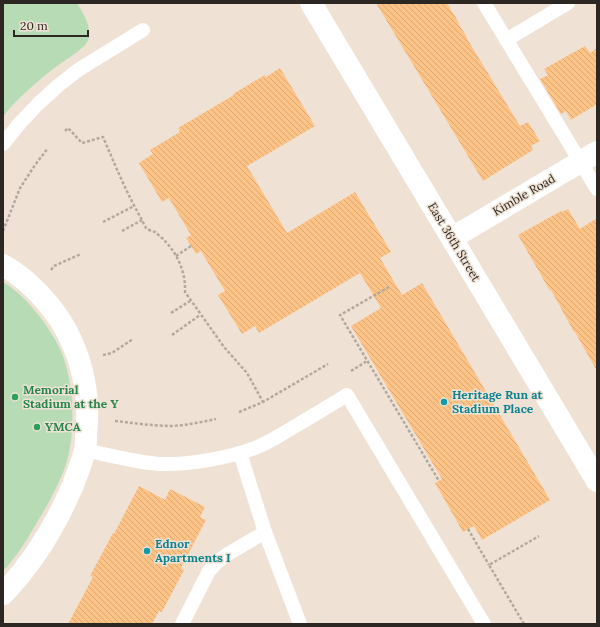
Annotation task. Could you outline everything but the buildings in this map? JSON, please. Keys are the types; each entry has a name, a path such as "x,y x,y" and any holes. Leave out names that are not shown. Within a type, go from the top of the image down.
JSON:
{"street":[{"name":"East 36th Street","path":"311,3 597,479"},
{"name":"Kimble Road","path":"452,238 589,157"},
{"path":"3,266 13,271 38,292 59,317 72,342 82,370 87,400 85,450 77,475 52,528 38,551 3,594"}],"lane":[{"path":"484,3 506,40 589,157 597,189"},
{"path":"506,40 568,3"},
{"path":"3,144 20,123 59,85 78,70 143,30"},
{"path":"85,450 161,464 192,462 217,458 256,448 347,395 484,624"},
{"path":"240,453 265,532 300,624"},
{"path":"182,624 209,571 217,562 265,532"}],"path":[{"path":"65,131 68,128 82,143 103,137 134,206 147,229 162,237 169,244 176,256 184,275 185,292 190,301 224,347 247,373 263,402"},
{"path":"3,231 20,188 48,148"},
{"path":"103,222 134,206"},
{"path":"122,231 142,220"},
{"path":"176,256 191,246"},
{"path":"51,270 54,266 81,254"},
{"path":"389,288 340,316 439,481"},
{"path":"171,313 190,301"},
{"path":"172,335 200,315"},
{"path":"103,355 112,353 133,339"},
{"path":"351,371 367,361"},
{"path":"239,412 263,402 328,364"},
{"path":"115,421 175,426 216,419"},
{"path":"468,529 524,624"},
{"path":"489,565 539,536"}],"green space":[{"path":"3,3 77,3 89,28 89,39 76,53 36,83 3,117"},
{"name":"YMCA","path":"3,282 19,294 32,307 47,326 59,346 70,383 72,398 72,429 71,443 64,470 49,501 18,553 3,571"}],"place":[{"name":"Memorial Stadium at the Y","path":"15,397"},
{"name":"Heritage Run at Stadium Place","path":"444,402"},
{"name":"YMCA","path":"37,427"},
{"name":"Ednor Apartments I","path":"147,551"}]}
